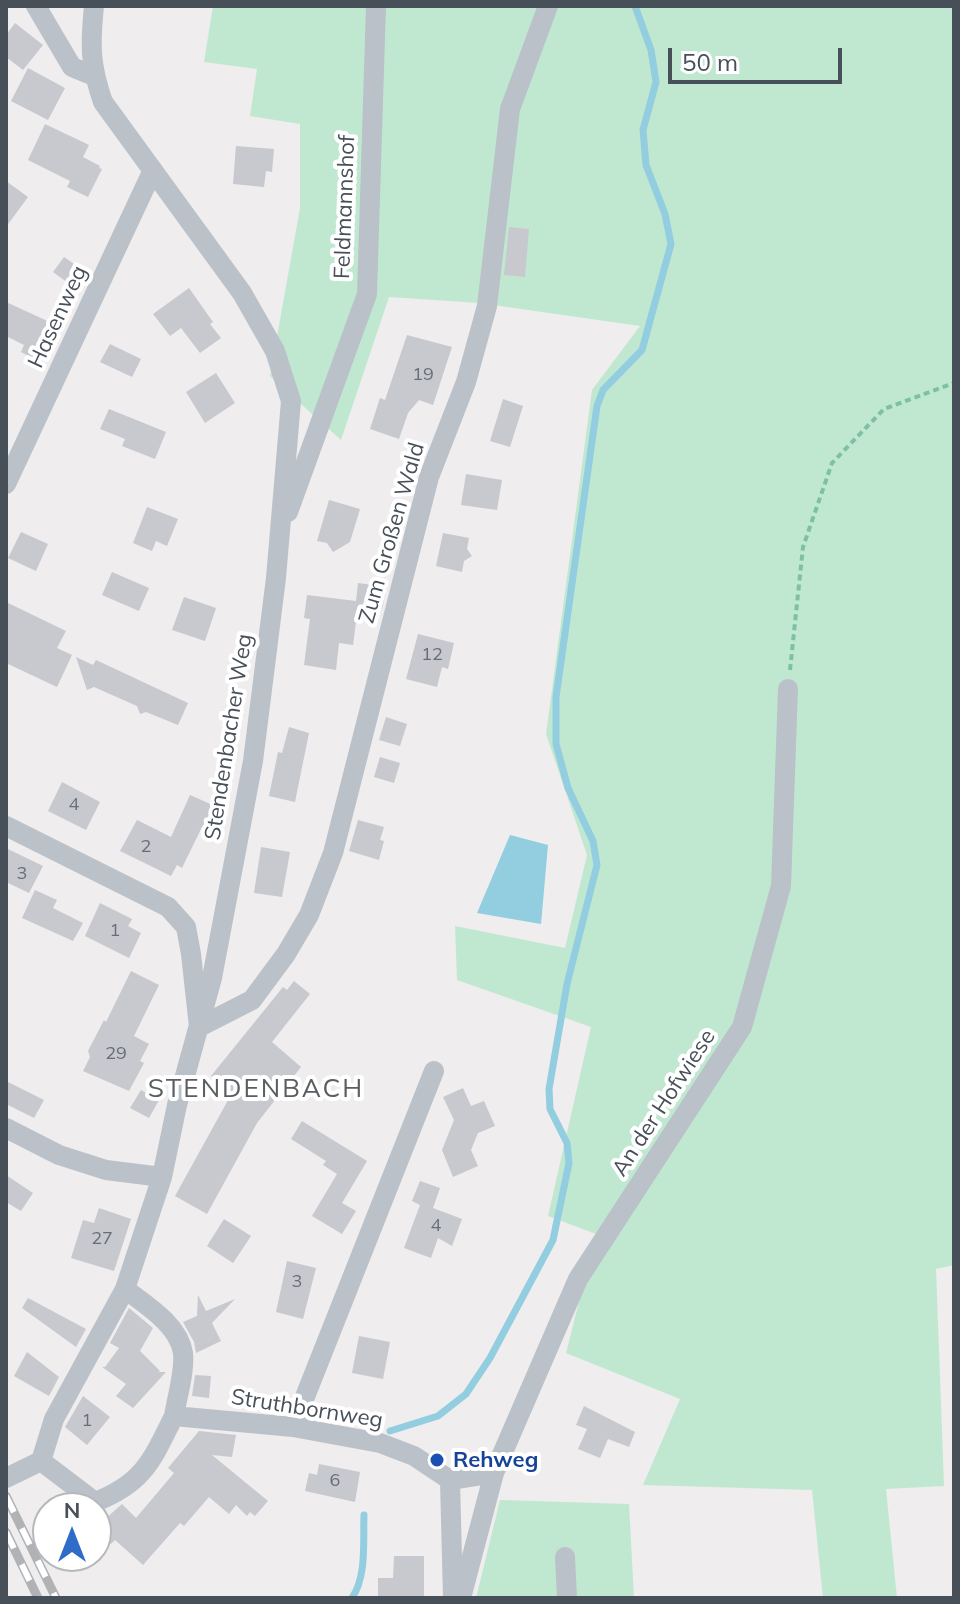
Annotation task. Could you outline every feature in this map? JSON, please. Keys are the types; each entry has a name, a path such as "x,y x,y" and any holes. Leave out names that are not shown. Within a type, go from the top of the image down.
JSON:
{"street":[{"path":"36,6 72,67 94,76"},
{"name":"Stendenbacher Weg","path":"41,1461 54,1419 125,1289 162,1177 177,1105 212,978 253,761 276,578 291,401 275,351 242,293 103,102 94,76 90,45 94,6"},
{"name":"Feldmannshof","path":"279,538 367,294 376,6"},
{"name":"Zum Großen Wald","path":"199,1027 252,1000 286,954 309,915 333,853 429,477 466,382 487,306 510,109 548,6"},
{"name":"Hasenweg","path":"6,484 153,170"},
{"name":"An der Hofwiese","path":"461,1598 494,1473 578,1279 742,1027 781,886 788,689"},
{"path":"6,826 168,907 186,927 199,1027"},
{"path":"293,1427 434,1071"},
{"path":"6,1128 59,1155 106,1170 162,1177"},
{"path":"6,1478 41,1461 95,1502 119,1493 151,1463 174,1416 183,1355 178,1337 154,1311 125,1289"},
{"name":"Struthbornweg","path":"174,1416 293,1427 380,1443 414,1456 450,1480"},
{"path":"453,1598 450,1480 494,1473"},
{"path":"565,1557 567,1598"}],"path":[{"path":"788,689 793,617 803,547 832,463 884,409 954,383"}],"green space":[{"path":"213,6 954,6 954,1265 936,1269 944,1486 886,1489 897,1598 823,1598 812,1490 643,1485 680,1399 566,1353 596,1234 548,1216 591,1027 457,980 455,926 565,948 587,855 546,734 592,390 640,326 479,303 389,297 341,440 270,376 300,208 300,124 250,116 257,69 204,62"},
{"path":"500,1500 629,1504 634,1598 476,1598"}],"water":[{"path":"510,835 548,845 541,924 477,913"}],"building":[{"path":"15,23 43,45 23,70 6,57 6,35"},
{"path":"28,68 65,88 48,120 11,101"},
{"path":"45,124 89,145 83,157 102,169 88,197 67,187 70,181 28,160"},
{"path":"236,146 274,149 272,172 266,171 264,187 233,184"},
{"path":"6,181 28,197 6,227"},
{"path":"509,227 529,229 525,277 504,275"},
{"path":"64,257 80,268 68,283 53,272"},
{"path":"189,288 221,338 200,353 181,328 170,336 153,314"},
{"path":"6,302 54,324 37,360 21,352 24,345 6,336"},
{"path":"407,335 452,347 433,405 419,400 408,413 399,439 370,429 380,398 385,400"},
{"path":"110,344 141,359 132,377 100,362"},
{"path":"216,373 235,403 205,423 186,392"},
{"path":"503,399 523,406 510,447 490,441"},
{"path":"109,409 166,432 155,459 122,446 125,439 100,429"},
{"path":"466,474 502,480 497,510 461,505"},
{"path":"329,500 360,509 350,542 333,552 327,543 317,541"},
{"path":"147,507 178,519 167,546 156,541 152,551 133,543"},
{"path":"21,532 48,544 36,571 8,558"},
{"path":"443,533 469,538 467,549 472,556 464,561 462,572 436,566"},
{"path":"112,572 149,588 139,611 102,595"},
{"path":"358,583 387,587 382,609 358,607 353,645 339,643 336,670 304,665 310,619 304,618 307,595 356,601"},
{"path":"184,597 216,608 205,641 172,630"},
{"path":"6,602 66,631 57,648 72,655 57,687 6,663"},
{"path":"418,634 454,643 448,669 442,667 437,687 406,679"},
{"path":"76,657 93,665 96,660 188,703 178,725 146,712 140,714 137,706 94,687 87,690"},
{"path":"386,717 407,724 400,746 379,740"},
{"path":"289,727 309,733 295,802 269,796 278,752 282,753"},
{"path":"380,757 400,763 394,783 374,777"},
{"path":"62,782 100,802 86,830 48,811"},
{"path":"190,795 224,810 217,834 202,827 182,868 177,865 171,876 120,851 137,820 171,837"},
{"path":"358,820 384,827 379,860 349,851"},
{"path":"261,847 290,852 282,897 254,893"},
{"path":"6,848 43,866 29,893 6,882"},
{"path":"35,890 57,900 53,908 83,923 73,941 22,918"},
{"path":"100,903 132,919 128,926 141,933 129,958 85,936"},
{"path":"131,971 159,985 134,1036 149,1044 140,1061 144,1063 129,1091 83,1071 90,1057 88,1051"},
{"path":"294,981 310,994 272,1042 301,1067 257,1123 207,1214 175,1196 232,1093 211,1076 283,987 287,990"},
{"path":"6,1081 44,1100 34,1118 6,1104"},
{"path":"463,1088 471,1106 484,1101 495,1126 478,1133 471,1150 478,1166 453,1177 442,1150 454,1120 443,1097"},
{"path":"141,1090 159,1100 149,1118 130,1108"},
{"path":"302,1121 367,1161 342,1203 356,1211 342,1234 312,1216 337,1174 323,1165 326,1161 291,1139"},
{"path":"6,1175 33,1193 21,1211 6,1202"},
{"path":"420,1181 440,1188 433,1208 462,1219 452,1246 438,1238 431,1258 404,1248 420,1205 412,1201"},
{"path":"99,1208 131,1219 114,1271 71,1258 83,1220 94,1223"},
{"path":"224,1219 251,1236 233,1263 207,1246"},
{"path":"287,1261 316,1268 303,1319 276,1312"},
{"path":"198,1295 206,1311 235,1299 212,1323 221,1341 196,1353 194,1342 183,1322 197,1316"},
{"path":"28,1298 86,1329 76,1347 22,1308"},
{"path":"129,1308 153,1328 140,1351 158,1372 166,1372 133,1408 116,1396 126,1384 102,1367 119,1348 110,1343"},
{"path":"359,1336 390,1342 383,1379 352,1373"},
{"path":"27,1352 59,1377 49,1396 14,1376"},
{"path":"195,1375 211,1376 209,1398 192,1396"},
{"path":"83,1396 110,1417 87,1445 65,1427"},
{"path":"584,1406 635,1432 629,1447 608,1439 600,1458 578,1449 587,1429 576,1425"},
{"path":"199,1431 236,1435 232,1457 212,1455 268,1501 255,1516 250,1512 247,1516 236,1505 229,1514 209,1497 184,1526 180,1523 143,1565 115,1540 112,1543 112,1513 122,1504 136,1518 174,1473 168,1468"},
{"path":"319,1464 360,1472 355,1502 305,1491 309,1473 317,1475"},
{"path":"394,1556 424,1556 424,1596 378,1597 378,1578 393,1578"}],"waterway":[{"path":"390,1431 438,1416 466,1394 490,1358 553,1240 569,1163 567,1143 550,1109 549,1089 567,984 597,865 593,841 568,788 556,744 556,697 597,406 603,390 642,350 671,244 665,214 646,165 643,130 656,82 651,50 635,6"},
{"path":"352,1598 362,1569 364,1515"}],"railway":[{"path":"6,1496 56,1598"},
{"path":"6,1532 38,1598"}],"place":[{"name":"Rehweg","path":"437,1460"}],"district":[{"name":"STENDENBACH","path":"256,1089"}]}
